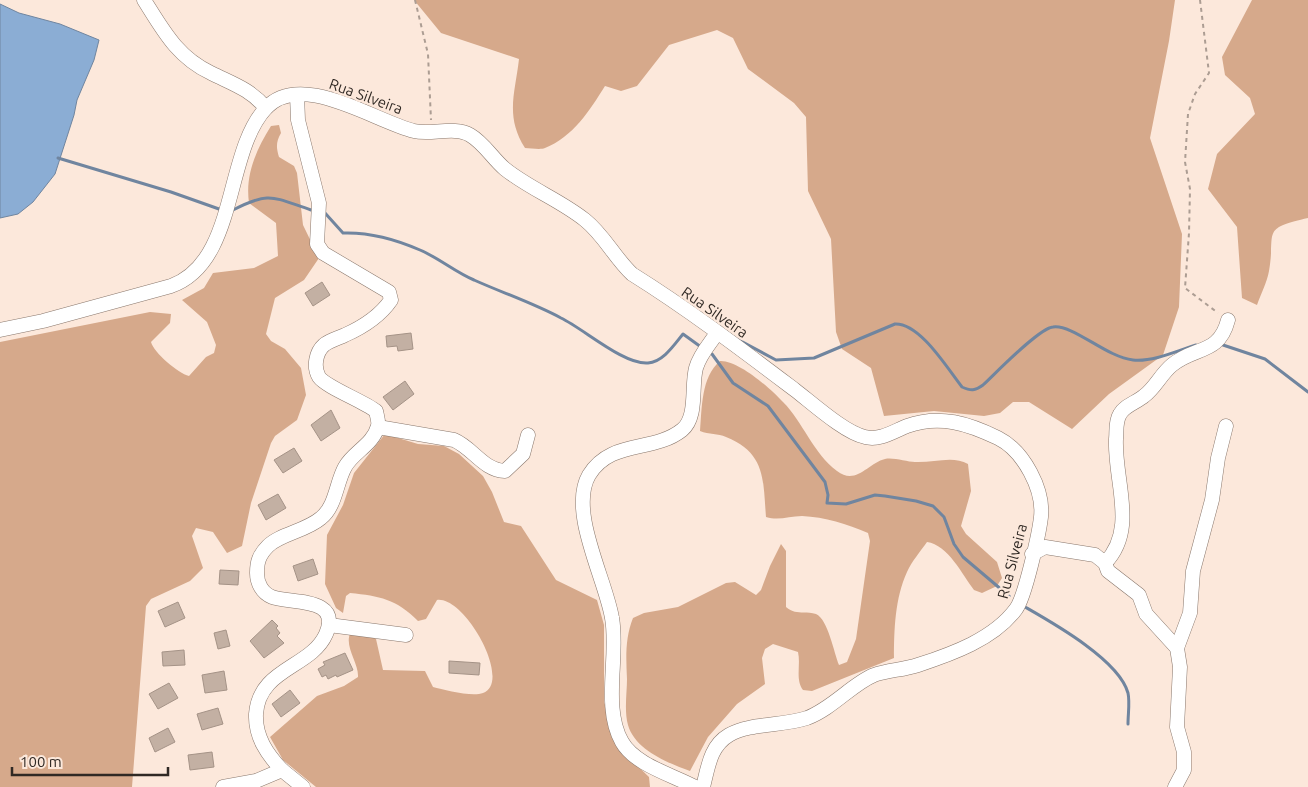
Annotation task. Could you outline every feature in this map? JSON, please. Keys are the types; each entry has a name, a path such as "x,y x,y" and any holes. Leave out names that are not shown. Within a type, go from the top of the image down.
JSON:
{"street":[{"path":"0,330 43,321 172,286 192,275 203,261 221,226 248,138 266,108 255,95 246,89 211,73 185,57 164,34 144,0"},
{"path":"298,95 298,120 318,203 317,244 323,253 389,292 391,300 375,318 325,344 318,352 316,364 319,377 365,403 376,412 378,427 369,441 351,456 323,517 313,525 269,545 257,560 257,580 261,589 272,597 304,601 316,605 327,614 329,625 325,636 314,649 270,682 257,701 256,721 260,741 271,758 282,770 303,787"},
{"name":"Rua Silveira","path":"266,108 284,97 298,95 330,99 386,122 415,131 469,134 518,178 587,221 600,235 620,263 632,274 717,333 840,424 864,437 878,438 910,425 927,422 953,421 974,426 1005,442 1014,450 1037,483 1041,496 1040,526 1026,585 1017,608 982,639 916,666 872,676 838,700 807,718 738,730 727,736 719,742 714,751 704,787"},
{"path":"1105,563 1115,552 1122,534 1123,514 1115,450 1117,420 1121,411 1146,396 1171,365 1217,343 1224,333 1228,320"},
{"path":"695,787 636,757 622,742 612,700 614,639 612,618 587,537 583,496 589,476 602,460 621,449 661,441 684,429 692,410 696,369 703,350 717,333"},
{"path":"1175,787 1184,770 1184,752 1177,727 1180,667 1177,648 1190,613 1193,571 1212,500 1218,458 1226,426"},
{"path":"378,427 454,440 464,445 490,469 497,471 505,471 522,454 528,435"},
{"path":"1032,554 1040,548 1056,548 1095,555 1105,563 1108,571 1140,595 1146,614 1177,648"},
{"path":"329,625 406,635"},
{"path":"223,787 256,781 282,770"}],"path":[{"path":"415,0 428,54 432,132"},
{"path":"1200,0 1209,72 1194,94 1188,114 1185,162 1190,189 1185,288 1228,320"}],"shaded area":[{"path":"414,0 1175,0 1150,138 1182,234 1179,307 1163,355 1109,394 1072,429 1029,402 1013,402 1000,413 984,416 934,411 884,416 871,368 842,349 836,332 831,239 808,191 806,117 794,103 748,69 733,38 717,30 669,45 637,86 621,91 605,86 580,122 564,137 545,148 525,148 515,126 513,115 519,59 441,33"},
{"path":"1252,0 1308,0 1308,218 1283,225 1276,229 1273,234 1268,275 1257,305 1242,298 1237,227 1208,189 1217,154 1255,114 1250,98 1225,75 1222,57"},
{"path":"279,125 281,133 277,147 279,157 294,166 297,173 303,225 319,258 304,280 275,298 266,334 271,341 285,349 301,368 306,395 297,420 275,436 271,443 251,503 242,546 227,553 213,532 196,528 192,536 203,568 190,581 151,599 146,606 132,787 0,787 0,342 150,312 171,314 170,323 151,342 157,352 167,362 189,376 206,357 214,353 216,345 207,322 182,300 204,288 213,273 254,268 278,256 276,223 249,203 248,193 250,173 256,154 271,126"},
{"path":"720,361 736,365 770,390 790,410 821,455 837,471 844,475 856,475 885,459 915,462 956,460 968,464 971,491 961,526 966,534 997,562 1002,578 997,586 982,593 974,590 948,554 935,544 927,542 909,568 900,592 895,625 894,658 812,691 803,690 799,681 798,652 773,644 765,649 762,658 765,684 737,704 708,737 690,771 653,754 638,742 628,725 626,663 629,633 633,618 644,613 678,607 726,583 735,582 756,595 761,590 781,544 786,551 786,607 793,611 812,613 820,617 827,629 839,665 847,662 856,639 870,541 868,533 827,519 802,516 766,517 763,480 760,469 749,451 723,436 700,431 702,403 706,384 709,375"},
{"path":"385,434 418,444 444,446 459,454 483,476 492,492 504,522 521,526 556,580 597,600 604,625 604,702 620,749 649,777 650,787 316,787 283,760 270,737 317,696 344,686 358,677 349,643 351,632 368,634 376,639 383,670 425,671 433,687 458,693 483,693 491,686 492,673 489,658 482,641 460,611 448,602 437,600 426,619 418,621 395,603 379,597 350,593 346,596 343,613 336,608 325,584 327,535 343,505 354,473"}],"water":[{"path":"0,4 19,13 60,24 99,40 94,60 77,100 55,174 33,202 18,214 0,218"}],"building":[{"path":"322,282 330,295 313,306 305,293"},
{"path":"411,333 413,349 398,351 397,346 387,347 386,336"},
{"path":"405,381 414,394 393,410 383,397"},
{"path":"331,410 340,428 321,441 311,425"},
{"path":"294,448 302,461 283,473 274,460"},
{"path":"278,494 286,508 266,520 258,505"},
{"path":"313,559 318,574 298,581 293,566"},
{"path":"220,570 239,571 238,585 219,584"},
{"path":"178,602 185,618 165,627 158,611"},
{"path":"272,620 278,626 276,628 280,633 277,636 284,643 264,658 250,641"},
{"path":"226,630 230,646 218,649 214,633"},
{"path":"184,650 185,665 163,666 162,652"},
{"path":"345,653 353,670 337,677 336,675 328,679 326,675 322,677 318,669 325,665 323,662"},
{"path":"449,661 480,663 479,675 449,673"},
{"path":"224,671 227,690 205,693 202,675"},
{"path":"169,683 178,698 158,709 149,694"},
{"path":"290,690 300,703 281,717 272,704"},
{"path":"218,708 223,724 202,730 197,714"},
{"path":"168,728 175,742 155,752 149,738"},
{"path":"212,752 214,767 190,770 188,755"}],"waterway":[{"path":"58,158 171,192 219,209"},
{"path":"233,210 264,198 279,199 311,210"},
{"path":"325,213 343,233 383,237 420,250 467,277 561,318 616,353 638,362 648,363 659,360 683,334 701,347"},
{"path":"737,339 776,360 814,358 895,324 904,326 923,338 941,358 962,387 973,390 983,385 1017,352 1038,335 1046,329 1053,327 1070,330 1112,353 1133,360 1157,358 1196,345"},
{"path":"1223,345 1265,359 1308,392"},
{"path":"712,354 733,383 768,406 825,482 828,495 827,503 846,504 875,495 916,501 933,506 944,517 954,544 963,557 1009,596"},
{"path":"1025,607 1084,644 1112,668 1122,680 1128,693 1128,724"}]}
